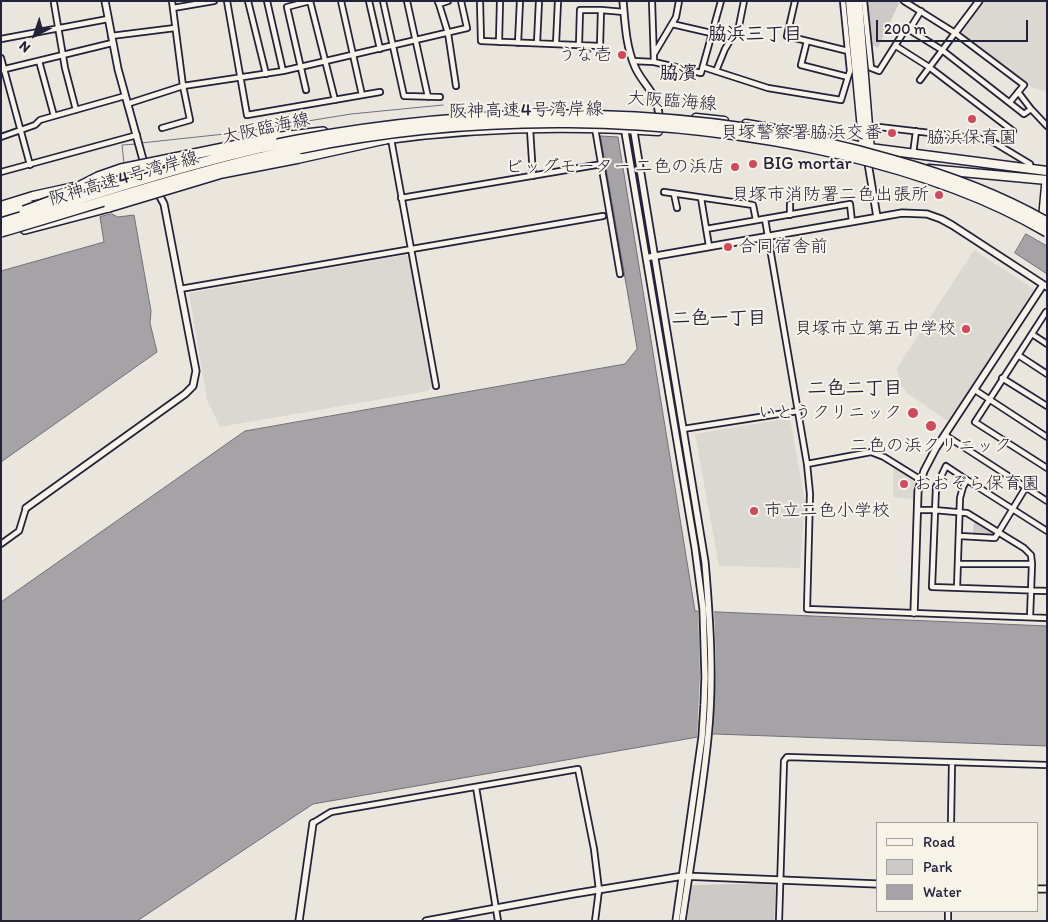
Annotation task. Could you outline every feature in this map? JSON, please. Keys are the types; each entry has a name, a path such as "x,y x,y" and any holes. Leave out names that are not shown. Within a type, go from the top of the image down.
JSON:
{"highway":[{"name":"阪神高速4号湾岸線","path":"1,221 207,162 297,141 388,126 438,121 575,116 628,117 700,122 818,141 878,156 952,178 995,195 1047,222"},
{"name":"阪神高速4号湾岸線","path":"1,233 213,169 309,147 382,135 437,129 498,125 582,124 708,132 782,142 844,156 902,171 956,188 1013,213 1047,232"},
{"path":"1,221 51,201 98,177 121,169 272,138 328,132"},
{"path":"1,233 101,209 222,173 388,139"},
{"path":"1047,180 1044,213 1047,226"}],"main road":[{"path":"850,1 860,62"},
{"path":"858,1 860,62 868,162"},
{"name":"大阪臨海線","path":"1,206 33,196 274,141 384,122 468,115 549,112 658,115 765,127 867,147 1047,172"},
{"name":"大阪臨海線","path":"1,213 84,194 153,183 300,153 388,139 492,129 595,128 695,134 766,143 868,162 1047,180"}],"street":[{"path":"1,544 19,531 26,508 185,394 193,386 196,371 164,204 146,171 112,43 105,1"},
{"path":"162,128 190,120 183,86 172,1"},
{"path":"173,8 214,1"},
{"path":"227,1 247,115 380,92"},
{"path":"248,1 266,74"},
{"path":"267,1 283,72"},
{"path":"306,90 287,7 310,1 335,100"},
{"path":"347,1 341,2 362,95"},
{"path":"369,1 380,49"},
{"path":"383,1 404,96 440,97"},
{"path":"406,1 428,97"},
{"path":"448,1 439,3 448,33 456,86"},
{"path":"127,104 183,86 283,72 466,28 461,1"},
{"path":"480,1 481,42 600,46 601,10"},
{"path":"499,42 500,1"},
{"path":"518,43 520,1"},
{"path":"537,43 538,1"},
{"path":"556,44 558,1"},
{"path":"623,1 628,44 633,61 656,99 658,115"},
{"path":"652,1 654,62"},
{"path":"653,55 676,17 679,1"},
{"path":"633,61 654,62 701,73 721,1"},
{"path":"716,71 725,49 739,26 744,1"},
{"path":"795,1 788,36 848,51"},
{"path":"703,67 768,88 841,100 850,71 843,1"},
{"path":"864,1 871,68 880,71 905,30 908,29 921,11"},
{"path":"904,1 955,33 1024,85 1010,102"},
{"path":"920,80 979,1"},
{"path":"54,3 63,55 76,110"},
{"path":"578,45 580,10 624,12"},
{"path":"1,38 108,19"},
{"path":"672,24 711,33"},
{"path":"111,36 175,28"},
{"path":"908,29 942,50 1024,114 1031,109"},
{"path":"807,41 801,65 848,77"},
{"path":"2,70 112,43"},
{"path":"896,46 929,67 1013,131 1001,145"},
{"path":"1,58 2,70 30,165"},
{"path":"39,61 54,116"},
{"path":"1018,92 1047,126"},
{"path":"1,136 35,125 40,120 125,96"},
{"path":"622,114 706,609"},
{"path":"632,114 653,256 704,562 706,609 705,737 686,876 682,921"},
{"path":"879,127 990,140 1030,164"},
{"path":"530,128 532,176"},
{"path":"595,128 620,274"},
{"path":"913,154 916,131"},
{"path":"1,172 137,135"},
{"path":"388,139 401,198 436,386"},
{"path":"868,162 877,217"},
{"path":"401,198 602,164"},
{"path":"664,192 753,205 756,220"},
{"path":"674,194 677,208"},
{"path":"701,198 709,246"},
{"path":"790,204 790,215"},
{"path":"706,229 850,204 852,222"},
{"path":"645,257 877,217 918,213 941,219 1045,286 945,435 924,471 917,510 914,613"},
{"path":"180,289 603,216"},
{"path":"765,219 807,464 810,494 807,609 1047,618"},
{"path":"1047,313 974,422 1047,468"},
{"path":"1032,334 1047,344"},
{"path":"1018,355 1047,374"},
{"path":"1002,378 1047,406"},
{"path":"975,390 1047,437"},
{"path":"683,430 798,411"},
{"path":"945,435 1047,501"},
{"path":"807,464 872,452 884,457 921,480"},
{"path":"1047,531 946,466 936,487 932,587 1047,591"},
{"path":"957,588 960,498 967,480"},
{"path":"960,536 995,538 1026,487"},
{"path":"917,510 967,513 1024,548 1031,555 1032,564 1030,617"},
{"path":"958,564 1032,564"},
{"path":"779,921 784,761 787,756 1047,765"},
{"path":"951,822 952,762"},
{"path":"299,921 313,823 331,812 578,770 594,849 599,890 596,921"},
{"path":"476,787 498,921"},
{"path":"676,921 686,876"},
{"path":"426,921 686,876 876,884"}],"shaded area":[{"path":"981,1 1047,1 1047,91 1033,88 958,33"},
{"name":"貝塚市立第五中学校","path":"974,250 1034,289 949,422 907,393 901,385 897,368"},
{"path":"405,255 409,258 432,386 428,391 220,427 207,400 189,293"},
{"path":"790,418 805,502 800,568 719,566 695,434"},
{"name":"おおぞら保育園","path":"895,466 915,480 913,499 893,497 893,470"}],"green space":[{"path":"867,1 900,1 878,48 871,44"},
{"path":"974,520 995,532 993,535 973,534"},
{"path":"776,883 774,921 687,921 692,885"}],"water":[{"path":"601,136 618,137 695,611 1047,626 1047,746 715,734 313,804 137,921 1,921 1,602 245,431 625,364 637,349"},
{"path":"112,214 118,217 134,215 151,311 150,323 157,352 1,462 1,271 104,242 100,217"},
{"path":"1026,234 1047,246 1047,274 1015,253"}],"pier":[{"path":"698,608 714,609 716,661 713,737 701,739 697,739 700,675"}],"waterway":[{"path":"141,143 234,133 351,114 443,105"},
{"path":"124,163 122,145 137,144"}],"place":[{"name":"うな壱","path":"622,55"},
{"name":"脇浜保育園","path":"972,119"},
{"name":"貝塚警察署脇浜交番","path":"892,133"},
{"name":"BIG mortar","path":"753,164"},
{"name":"ビッグモーター 二色の浜店","path":"735,167"},
{"name":"貝塚市消防署二色出張所","path":"939,195"},
{"name":"合同宿舎前","path":"728,247"},
{"name":"貝塚市立第五中学校","path":"966,329"},
{"name":"いとうクリニック","path":"913,413"},
{"name":"二色の浜クリニック","path":"931,426"},
{"name":"おおぞら保育園","path":"904,484"},
{"name":"市立二色小学校","path":"754,511"}],"district":[{"name":"脇浜三丁目","path":"755,35"},
{"name":"脇濱","path":"678,74"},
{"name":"二色一丁目","path":"719,319"},
{"name":"二色二丁目","path":"855,389"}]}
